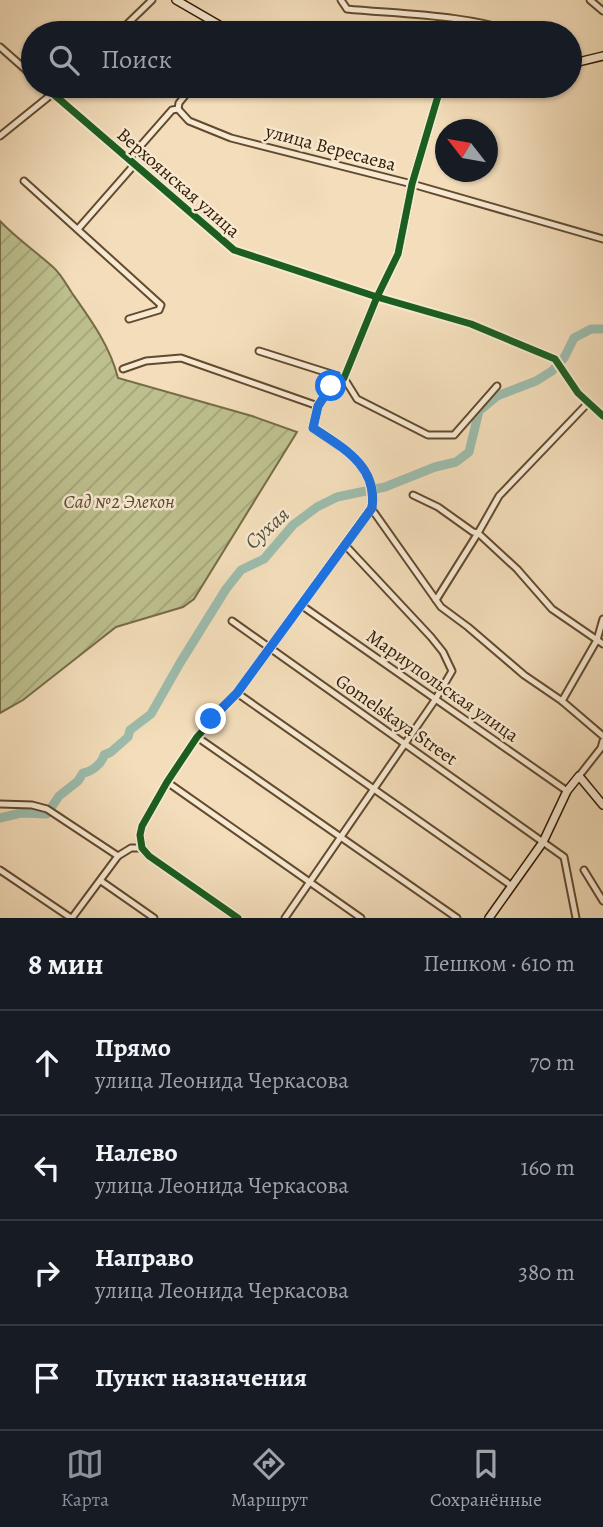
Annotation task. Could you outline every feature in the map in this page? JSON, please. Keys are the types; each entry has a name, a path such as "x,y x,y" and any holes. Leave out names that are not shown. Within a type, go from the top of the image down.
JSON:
{"street":[{"path":"130,21 152,0"},
{"path":"341,0 347,9 462,21"},
{"path":"590,0 603,11"},
{"path":"180,1 213,21"},
{"path":"0,47 21,65"},
{"path":"582,61 603,56"},
{"path":"0,136 48,98"},
{"name":"Верхоянская улица","path":"58,98 234,250 377,297 471,324 555,359 578,393 603,416"},
{"path":"129,159 172,110 178,109 183,98"},
{"path":"238,918 149,856 140,842 142,826 197,737 237,693 372,508 371,485 353,455 313,428 318,406 331,386 344,378 398,254 412,184 438,98"},
{"name":"улица Вересаева","path":"178,109 189,121 232,138 412,184 603,239"},
{"path":"78,229 135,164"},
{"path":"24,181 161,305 159,310 129,318"},
{"path":"259,351 344,378 358,398 428,435 454,435 497,386"},
{"path":"123,369 146,360 181,358 318,406"},
{"path":"436,600 499,496 588,403"},
{"path":"413,495 438,507 478,533 517,569 552,609 603,643"},
{"path":"372,508 440,607 603,736"},
{"path":"285,918 435,700 452,671 443,652 431,637 345,545"},
{"name":"Мариупольская улица","path":"301,605 567,791"},
{"path":"562,701 597,640 603,619"},
{"name":"Gomelskaya Street","path":"232,621 564,857 576,918"},
{"path":"237,693 512,886"},
{"path":"197,737 457,918"},
{"path":"489,918 543,842 567,791 601,748 603,741"},
{"path":"579,776 603,805"},
{"path":"167,782 361,918"},
{"path":"0,804 32,805 47,809 118,856"},
{"path":"0,870 71,918 118,856 131,848 142,848"},
{"path":"584,870 603,901"},
{"path":"101,881 154,918"}],"green space":[{"name":"Сад №2 Элекон","path":"0,221 61,276 99,334 118,378 252,416 297,432 194,599 183,607 116,627 23,700 0,713"}],"waterway":[{"name":"Сухая","path":"0,818 21,813 47,814 59,796 78,781 83,773 96,767 104,755 128,737 130,730 151,714 226,589 241,570 264,559 293,525 317,507 337,497 385,487 435,467 456,462 469,452 479,411 497,396 536,381 552,371 564,358 574,338 591,329 603,329"}],"cycle path":[{"path":"58,98 234,250 377,297 471,324 555,359 578,393 603,416"},
{"path":"238,918 149,856 142,848 142,826 197,737 237,693 371,508 372,493 364,469 346,451 313,427 318,406 331,386 344,378 398,254 412,184 437,98"}],"route":[{"path":"211,719 237,693 372,508 373,490 363,467 353,455 313,428 318,406 331,386"}]}
